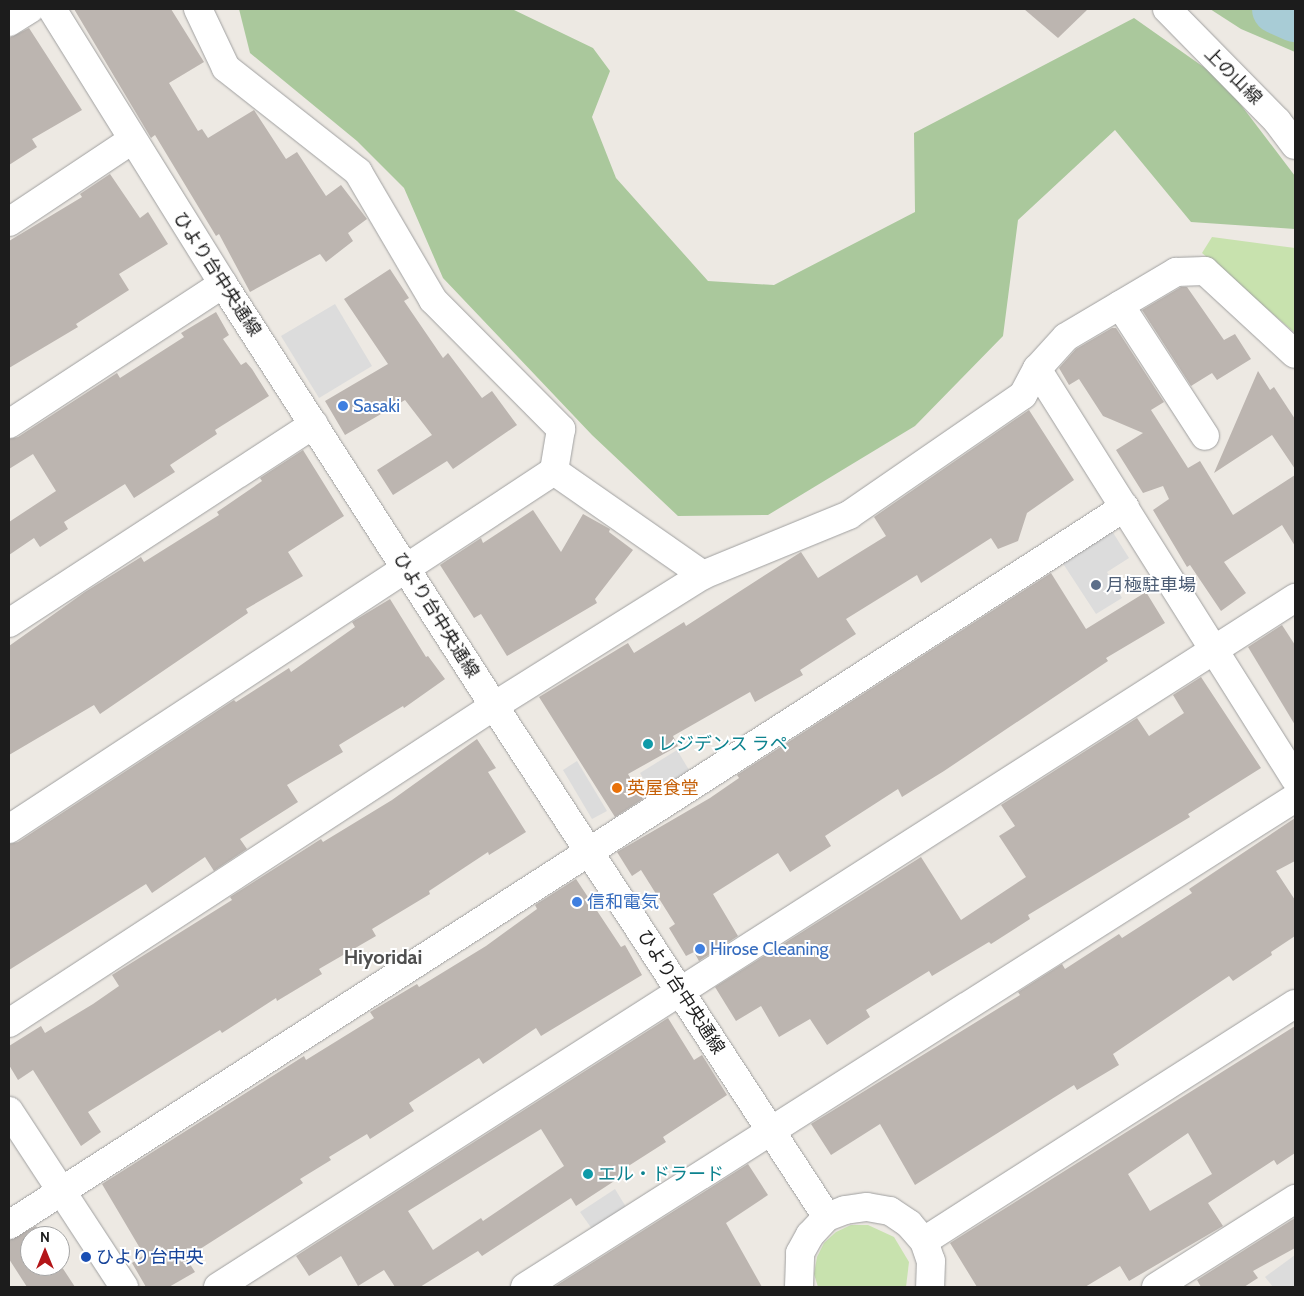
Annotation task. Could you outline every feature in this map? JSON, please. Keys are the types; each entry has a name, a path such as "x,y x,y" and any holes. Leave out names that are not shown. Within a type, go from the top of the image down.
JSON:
{"street":[{"path":"9,22 30,9"},
{"name":"ひより台中央通線","path":"52,9 223,284 406,566 494,706 771,1128 827,1217"},
{"path":"9,829 406,566 554,472 561,429 433,300 358,172 226,68 198,9"},
{"name":"上の山線","path":"1166,9 1277,121 1295,146"},
{"path":"9,222 132,140"},
{"path":"9,1023 494,706 703,575 849,515 1023,395 1037,369 1066,337 1176,272 1205,271 1295,354"},
{"path":"9,424 223,284"},
{"path":"1120,305 1205,436"},
{"path":"1037,369 1295,780"},
{"path":"9,623 314,424"},
{"path":"554,472 703,575"},
{"path":"9,1225 1125,507"},
{"path":"218,1287 1295,598"},
{"path":"525,1287 771,1128 1295,798"},
{"path":"924,1241 1295,1004"},
{"path":"9,1111 60,1192 124,1287"},
{"path":"1156,1287 1295,1199"},
{"path":"799,1287 800,1253 810,1235 827,1217 845,1210 867,1207 890,1212 909,1224 924,1241 931,1260 930,1287"}],"green space":[{"path":"239,9 512,9 593,48 610,71 592,117 616,178 708,281 774,285 915,212 914,133 1134,18 1222,80 1295,176 1295,229 1191,222 1115,130 1018,220 1003,336 915,426 768,515 678,516 592,435 443,278 404,188 357,141 250,53"},
{"path":"1210,9 1295,9 1295,52 1241,29"},
{"path":"1212,237 1295,248 1295,333 1202,253"},
{"path":"851,1225 868,1225 894,1237 909,1262 906,1287 818,1287 814,1274 817,1257 824,1243 836,1232"}],"shaded area":[{"path":"335,304 372,366 319,398 281,336"},
{"name":"月極駐車場","path":"1112,531 1129,558 1107,572 1122,598 1096,614 1062,562"},
{"path":"677,750 689,770 652,793 640,773"},
{"path":"577,761 607,811 592,819 563,770"},
{"path":"615,1189 626,1207 592,1229 580,1212"},
{"path":"1295,1255 1295,1287 1273,1287 1265,1277"}],"building":[{"path":"74,9 171,9 204,62 169,83 198,131 202,129 208,138 254,110 286,159 297,152 326,196 341,185 367,219 348,233 353,241 326,262 320,254 250,292 219,234 216,236 155,135 151,138"},
{"path":"1024,9 1088,9 1058,38"},
{"path":"29,28 82,110 32,139 37,147 9,165 9,38"},
{"path":"110,174 140,218 148,212 168,244 119,274 129,290 76,324 78,327 9,368 9,241 82,197 80,194"},
{"path":"390,269 409,298 404,301 443,358 448,353 482,398 492,391 517,425 453,469 447,461 393,495 377,470 432,435 405,400 345,435 325,401 388,364 344,299"},
{"path":"1181,287 1187,287 1224,340 1235,334 1251,359 1217,380 1212,373 1191,386 1142,310"},
{"path":"216,312 229,335 223,339 241,365 246,362 252,369 269,396 215,430 217,434 170,465 175,472 134,498 125,484 64,522 68,529 40,547 34,538 9,555 9,522 56,491 33,454 9,469 9,439 18,437 117,373 120,378 184,337 181,333"},
{"path":"1112,328 1116,328 1164,402 1151,410 1188,468 1200,461 1233,515 1295,475 1295,546 1282,525 1224,562 1246,593 1221,611 1190,565 1187,567 1153,510 1169,499 1163,486 1143,493 1116,450 1143,433 1103,416 1079,379 1069,385 1059,368 1076,349"},
{"path":"1258,371 1270,390 1274,387 1295,419 1295,469 1272,435 1214,473"},
{"path":"1029,410 1074,480 1027,513 1018,541 998,549 991,538 921,583 917,575 846,619 856,634 800,670 803,675 755,702 750,692 673,736 678,746 628,774 643,799 615,817 539,697 628,643 634,653 684,622 686,626 801,552 818,578 886,536 874,517"},
{"path":"303,450 344,516 288,552 303,576 246,609 248,613 100,714 94,705 9,755 9,646 85,592 141,557 144,562 219,515 217,512 262,481 260,478"},
{"path":"533,510 561,552 583,514 610,529 609,532 633,550 595,599 597,603 507,656 481,614 474,618 440,565 481,538 483,543"},
{"path":"1051,573 1086,629 1146,592 1165,623 1106,658 1108,661 944,771 902,797 898,789 825,836 831,846 790,872 778,853 713,894 738,936 699,961 694,952 686,956 669,928 675,924 641,870 632,876 617,852 710,798 739,778 737,775"},
{"path":"390,599 426,657 428,656 445,679 404,708 403,706 339,745 343,752 287,785 298,802 240,839 247,849 214,871 205,857 152,893 146,884 9,970 9,844 18,842 234,700 236,702 289,668 291,672 355,627 352,622"},
{"path":"1282,625 1295,645 1295,725 1248,647"},
{"path":"1201,677 1261,768 1188,814 1190,817 1028,915 1030,919 991,944 989,942 932,976 929,971 866,1010 870,1017 827,1045 810,1019 779,1037 761,1006 736,1021 715,987 921,857 961,920 1026,877 999,836 1015,826 1001,805 1137,718 1149,736 1184,713 1173,695"},
{"path":"477,739 496,768 488,772 526,832 489,855 488,852 429,891 430,894 372,929 376,936 319,969 322,974 277,1001 276,998 222,1033 220,1030 88,1112 101,1132 81,1146 33,1070 18,1080 9,1065 9,1046 41,1026 45,1033 93,1004 119,986 112,975 232,900 230,897 321,839 323,842 392,800"},
{"path":"1295,818 1295,861 1276,871 1295,900 1295,936 1271,952 1272,955 1233,981 1229,976 1113,1054 1119,1065 1077,1090 1074,1085 915,1185 880,1124 831,1155 811,1124 1020,995 1018,992 1062,964 1065,969 1119,934 1122,938 1192,893 1189,889"},
{"path":"576,879 621,947 625,945 642,975 541,1036 536,1028 483,1064 479,1058 409,1103 414,1111 370,1139 367,1134 329,1157 331,1160 300,1179 303,1183 186,1258 195,1272 169,1287 146,1287 132,1263 144,1255 102,1184 304,1056 306,1060 374,1018 370,1012 417,984 419,987 486,946 537,909 535,905"},
{"path":"668,1018 694,1060 702,1055 727,1095 663,1137 666,1142 619,1172 622,1176 576,1206 571,1198 482,1256 478,1251 420,1287 395,1287 384,1270 358,1286 341,1256 309,1276 296,1256","holes":["541,1129 564,1166 483,1221 481,1218 433,1250 408,1211"]},
{"path":"1295,1026 1295,1153 1277,1165 1274,1160 1208,1203 1223,1226 1129,1281 1120,1266 1085,1287 977,1287 950,1243","holes":["1188,1133 1212,1174 1150,1211 1128,1174"]},
{"path":"748,1164 768,1195 726,1223 762,1287 554,1287"},
{"path":"1295,1218 1295,1248 1253,1271 1258,1278 1244,1287 1201,1287 1197,1280"},
{"path":"20,1234 20,1276 68,1276 75,1287 27,1287 9,1259 9,1240"}],"waterway":[{"path":"1277,9 1295,17"}],"place":[{"name":"Sasaki","path":"343,406"},
{"name":"月極駐車場","path":"1096,585"},
{"name":"レジデンス ラペ","path":"648,744"},
{"name":"英屋食堂","path":"617,788"},
{"name":"信和電気","path":"577,902"},
{"name":"Hirose Cleaning","path":"700,949"},
{"name":"エル・ドラード","path":"588,1174"},
{"name":"ひより台中央","path":"86,1257"}],"district":[{"name":"Hiyoridai","path":"383,957"}]}
